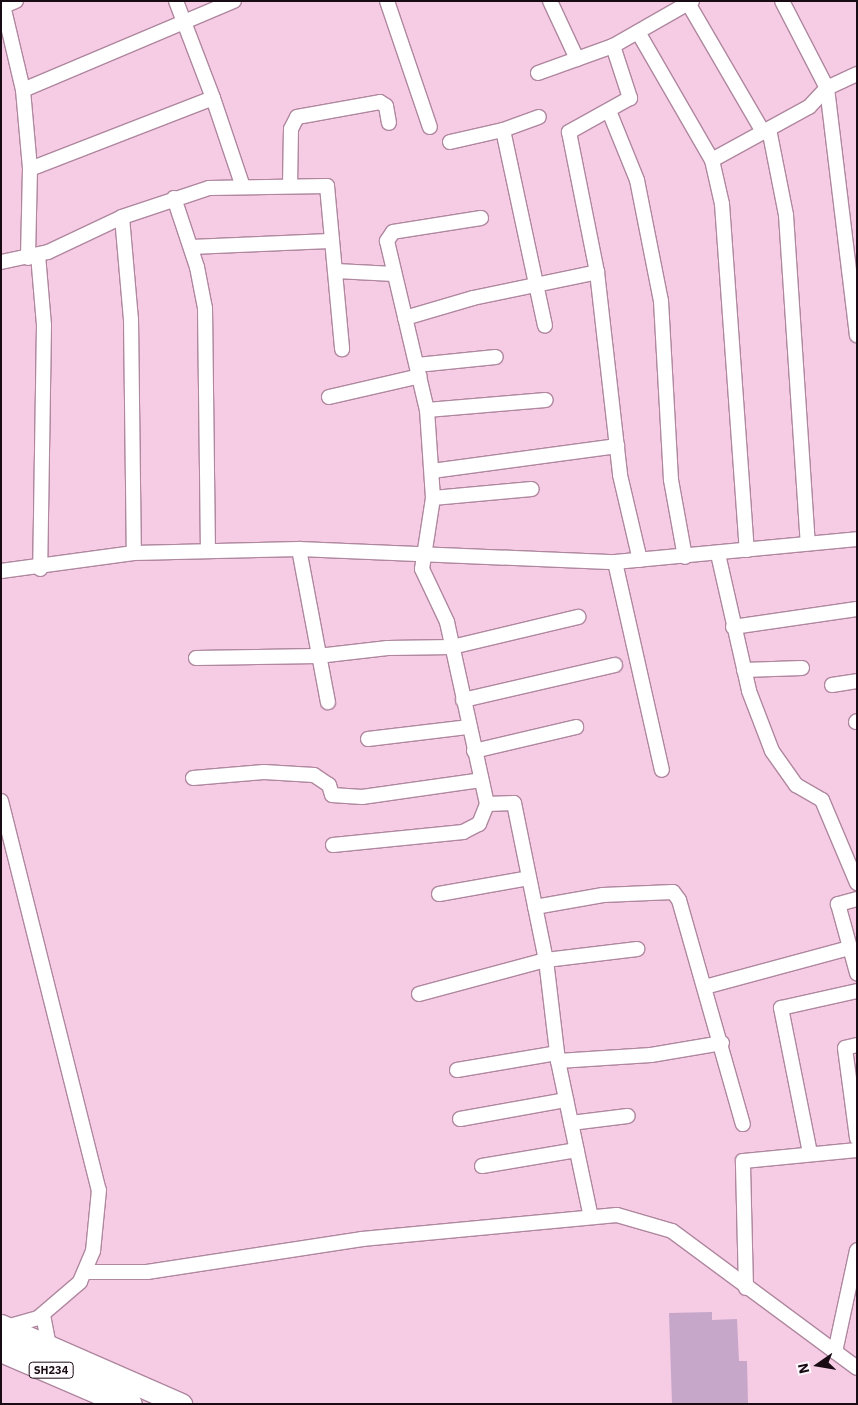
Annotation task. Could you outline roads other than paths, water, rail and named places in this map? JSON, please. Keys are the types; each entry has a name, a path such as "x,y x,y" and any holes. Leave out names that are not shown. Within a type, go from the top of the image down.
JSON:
{"highway":[{"name":"SH234","path":"3,1334 129,1404"}],"main road":[{"path":"3,1334 49,1346 181,1404"}],"street":[{"path":"176,1 214,98 243,187"},
{"path":"23,90 184,20 234,1"},
{"path":"387,1 430,128"},
{"path":"550,1 577,59"},
{"path":"782,1 827,88 857,334"},
{"path":"538,73 612,46 690,2 766,130 786,215 808,543"},
{"path":"8,3 23,90 30,169 33,256 44,325 40,569"},
{"path":"638,32 712,160 732,297 746,550"},
{"path":"612,46 630,98 569,132 597,272 627,516 640,560"},
{"path":"712,160 808,107 827,88 857,74"},
{"path":"30,169 214,98"},
{"path":"290,186 291,128 297,117 380,102 386,106 389,123"},
{"path":"609,111 637,180 659,291 670,480 685,557"},
{"path":"450,142 503,130 539,117"},
{"path":"503,130 538,284 545,326"},
{"path":"1,262 33,256 122,216 209,188 327,186 330,241 336,270 342,349"},
{"path":"174,198 191,247 205,308 208,551"},
{"path":"122,216 131,319 134,553"},
{"path":"333,845 463,832 479,824 486,804 446,622 422,570 426,557 433,498 427,410 387,242 392,232 480,218"},
{"path":"191,247 330,241"},
{"path":"336,270 394,274"},
{"path":"405,318 538,284 597,272"},
{"path":"329,397 418,371 496,357"},
{"path":"427,410 546,400"},
{"path":"432,471 617,446"},
{"path":"433,498 532,489"},
{"path":"1,572 40,569 134,553 299,549 426,557 615,562 718,554 857,539"},
{"path":"299,549 328,702"},
{"path":"718,554 733,628 744,670 772,751 796,785 822,800 857,883"},
{"path":"615,562 662,770"},
{"path":"733,628 857,609"},
{"path":"196,658 318,656 388,648 452,647 578,617"},
{"path":"463,700 615,665"},
{"path":"744,670 802,668"},
{"path":"832,685 857,681"},
{"path":"368,739 469,727"},
{"path":"474,751 576,727"},
{"path":"193,778 264,772 314,775 329,785 332,795 362,797 481,780"},
{"path":"1,801 95,1162 99,1208 86,1272 44,1315 3,1334"},
{"path":"486,804 514,802 546,960 558,1057 591,1217"},
{"path":"438,894 529,878"},
{"path":"535,907 603,895 672,892 705,987 743,1124"},
{"path":"857,899 838,904 857,973"},
{"path":"705,987 850,948"},
{"path":"419,994 546,960 637,949"},
{"path":"810,1153 781,1008 857,990"},
{"path":"457,1070 558,1057 651,1054 722,1043"},
{"path":"857,1045 845,1048 857,1138"},
{"path":"460,1120 566,1100"},
{"path":"571,1123 628,1116"},
{"path":"482,1166 576,1150"},
{"path":"746,1288 743,1161 810,1153 857,1150"},
{"path":"86,1272 147,1272 362,1239 617,1216 656,1223 857,1368"},
{"path":"835,1352 857,1250"},
{"path":"44,1315 49,1346"}]}
